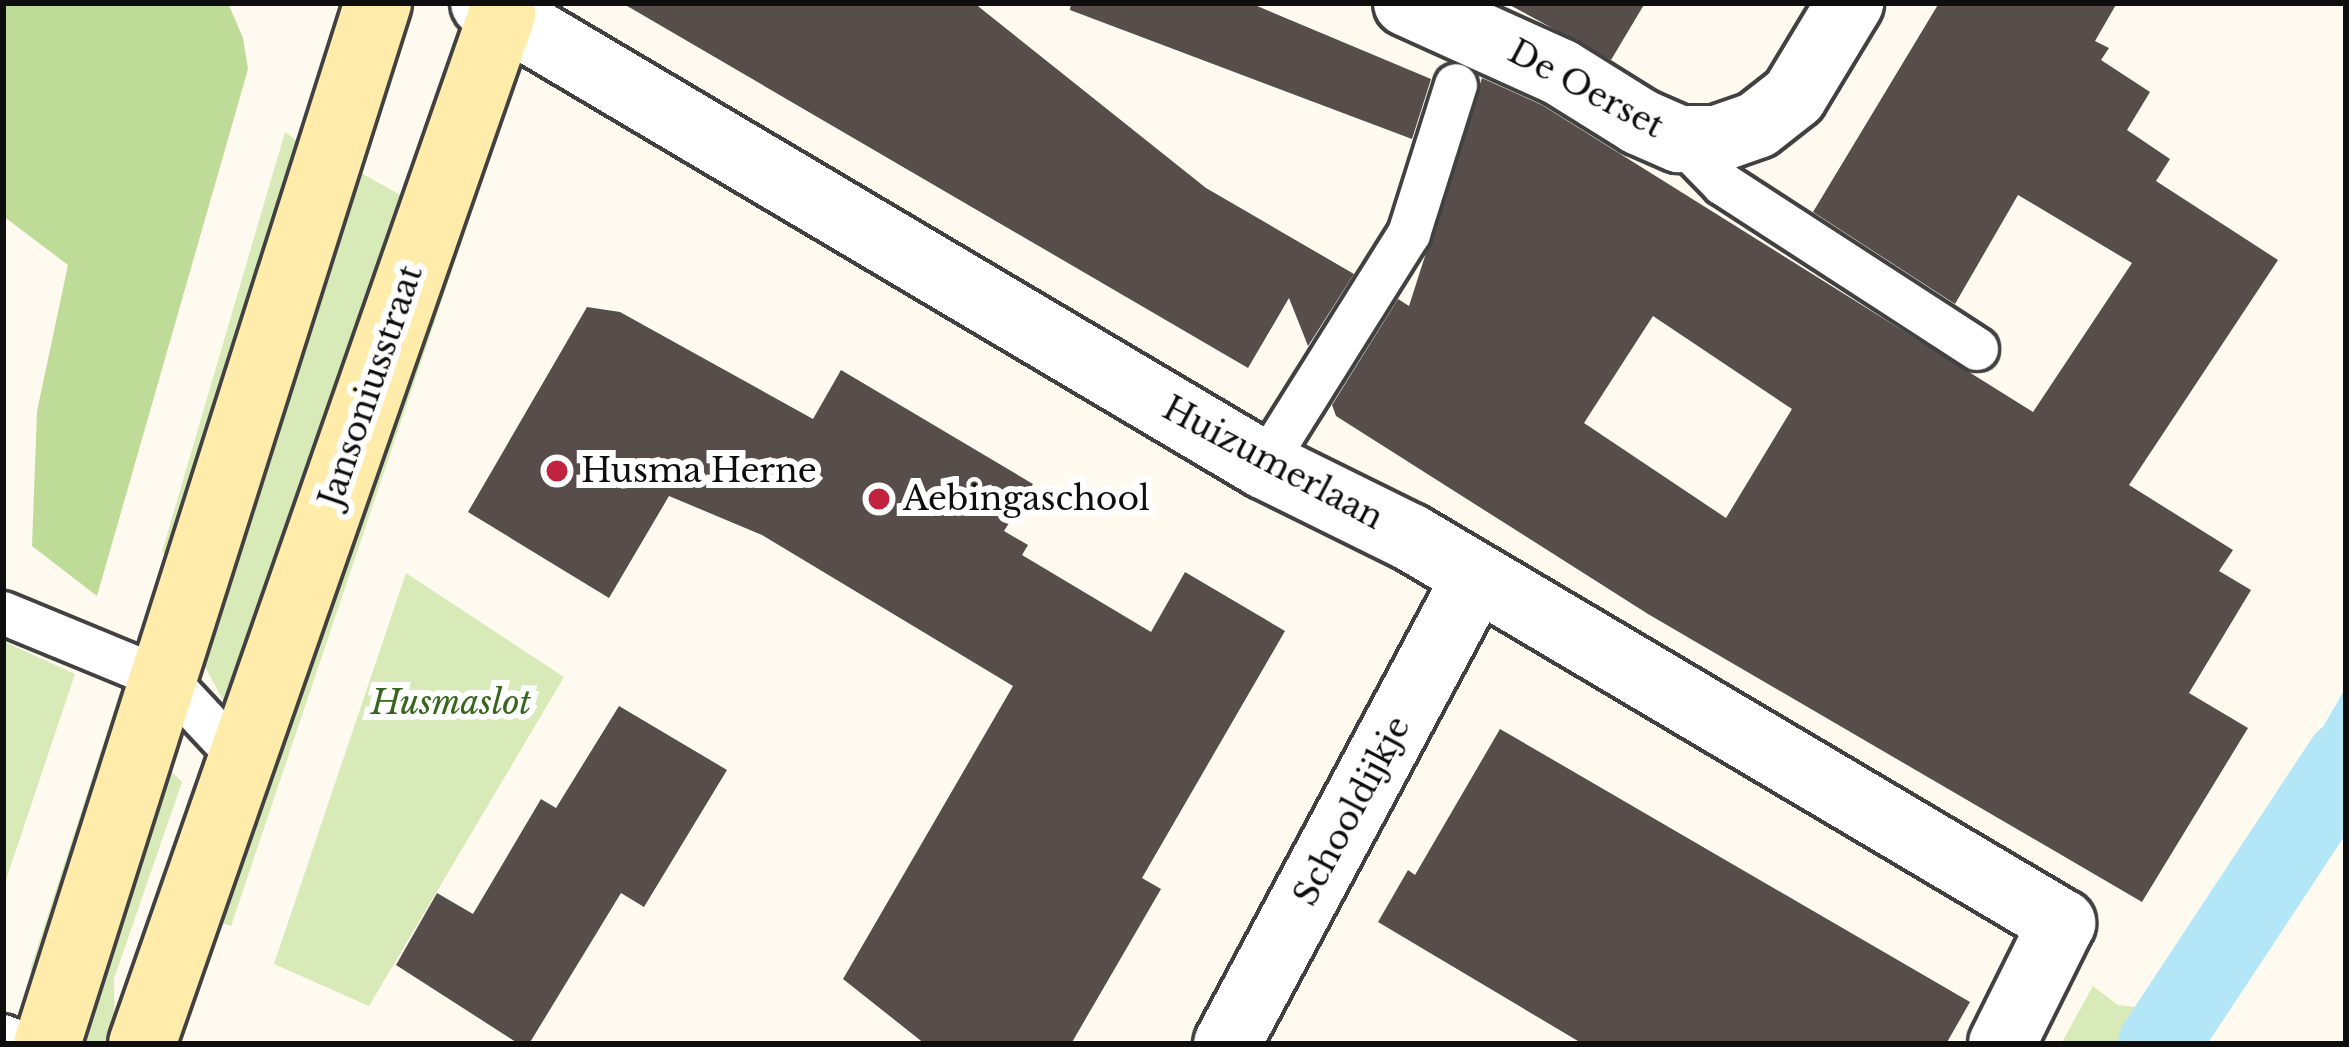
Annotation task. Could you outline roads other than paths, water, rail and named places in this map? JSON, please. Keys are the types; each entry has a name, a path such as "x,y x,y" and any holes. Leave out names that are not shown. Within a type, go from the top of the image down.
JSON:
{"street":[{"path":"47,1044 168,681 378,3"},
{"name":"De Oerset","path":"1407,3 1466,58 1679,139 1717,139 1757,124 1794,96 1850,3"},
{"name":"Huizumerlaan","path":"493,8 1264,465 1362,510 2062,923 2002,1044"},
{"name":"Jansoniusstraat","path":"142,1044 493,8"},
{"name":"Schooldijkje","path":"1227,1044 1476,577"}],"lane":[{"path":"1264,465 1408,234 1466,58"},
{"path":"1679,139 1723,184 1977,349"},
{"path":"3,613 168,681 240,758"},
{"path":"3,1036 24,1044"}],"water":[{"path":"2346,687 2346,795 2281,896 2273,945 2223,1009 2208,1009 2174,984 2185,971 2178,961 2207,928"},
{"path":"2157,1005 2196,1044 2115,1044 2143,1008"}],"waterway":[{"path":"2158,1044 2346,759"}],"place":[{"name":"Husma Herne","path":"557,471"},
{"name":"Aebingaschool","path":"879,499"}],"park label":[{"name":"Husmaslot","path":"451,703"}]}
